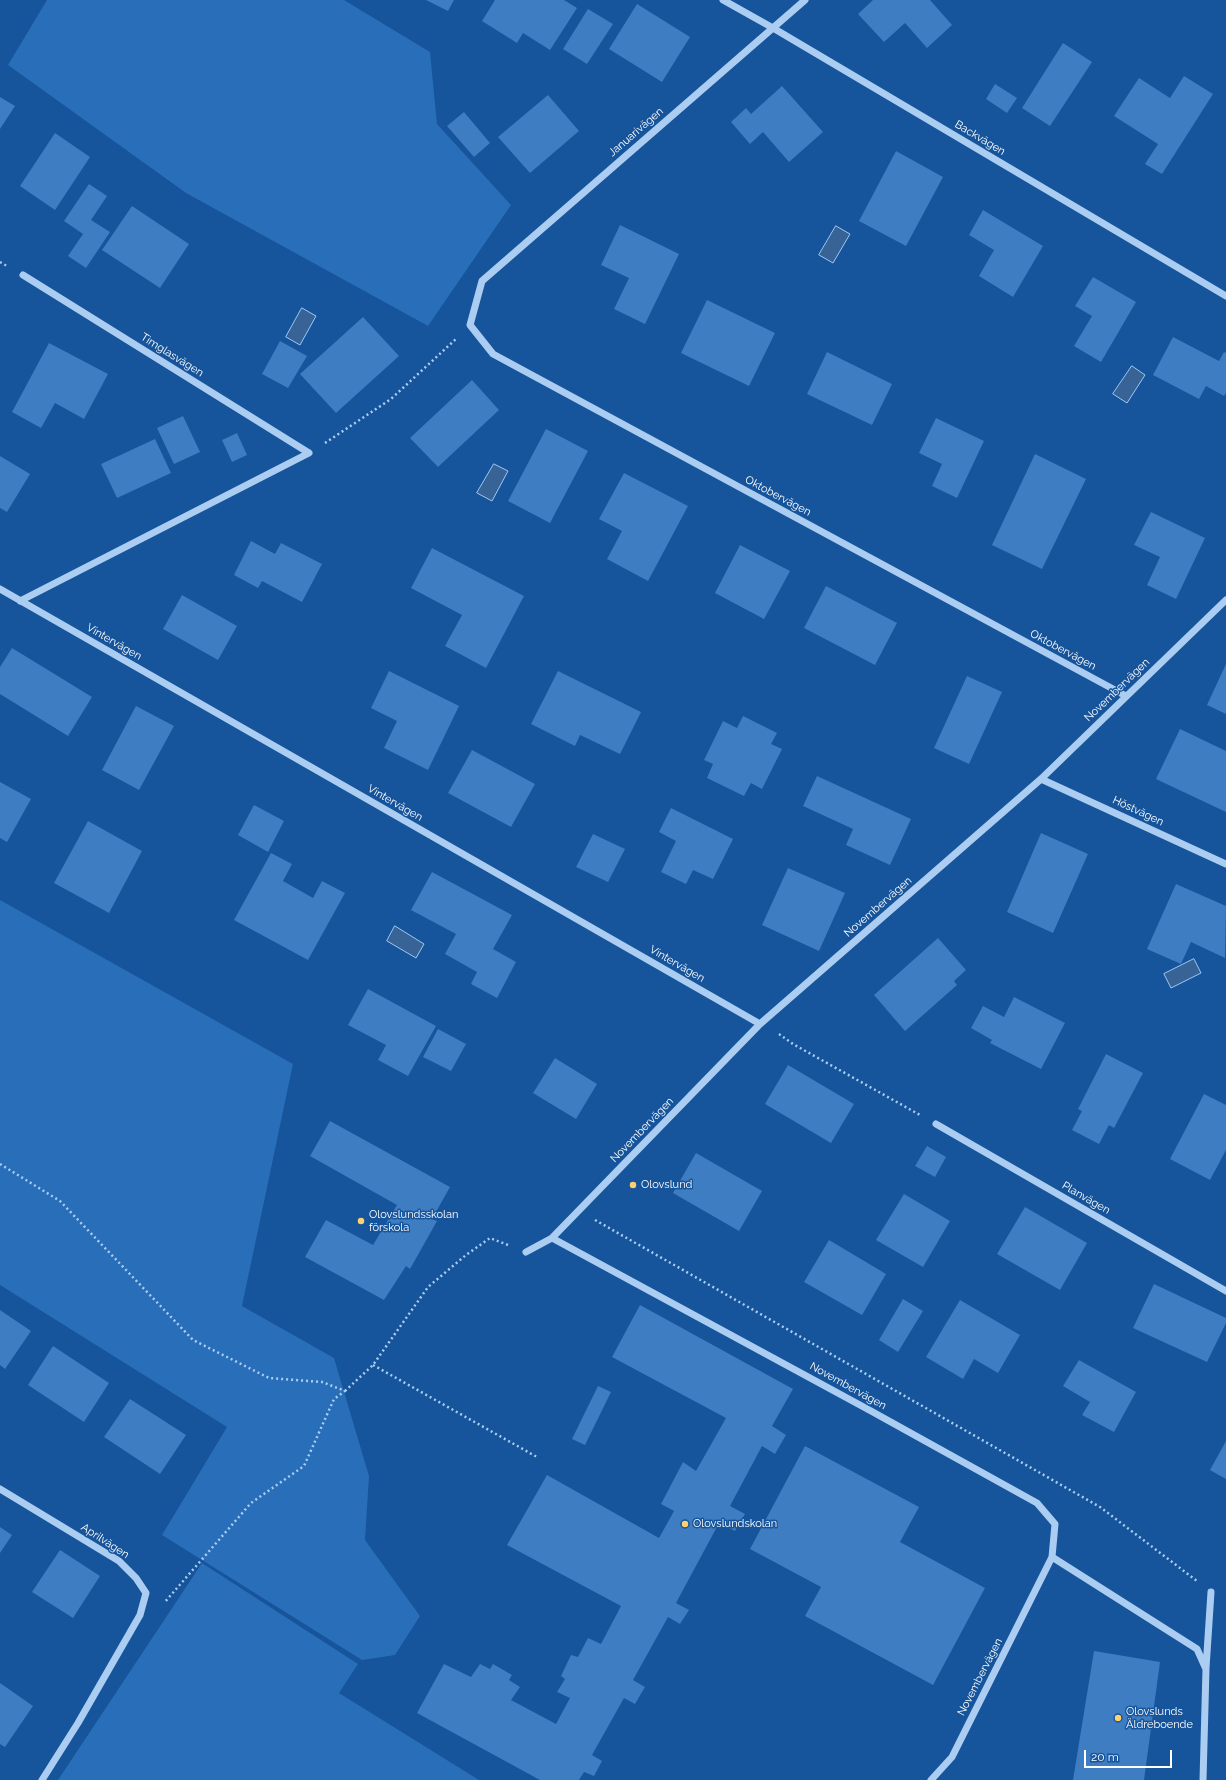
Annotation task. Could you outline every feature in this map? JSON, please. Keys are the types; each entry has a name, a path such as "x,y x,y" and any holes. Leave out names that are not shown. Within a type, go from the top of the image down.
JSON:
{"street":[{"name":"Backvägen","path":"723,0 773,28 1226,296"},
{"name":"Januarivägen","path":"470,325 482,281 804,0"},
{"name":"Timglasvägen","path":"23,275 309,453"},
{"name":"Oktobervägen","path":"470,325 493,354 1126,696"},
{"path":"20,601 309,453"},
{"name":"Vintervägen","path":"0,589 760,1024"},
{"name":"Novembervägen","path":"526,1252 552,1238 760,1024 1041,779 1226,600"},
{"name":"Höstvägen","path":"1041,779 1226,864"},
{"name":"Planvägen","path":"936,1124 1226,1291"},
{"name":"Novembervägen","path":"552,1238 1037,1503 1056,1524 1052,1557 952,1757 931,1780"},
{"name":"Aprilvägen","path":"0,1490 119,1561 136,1578 146,1594 140,1615 78,1722 42,1780"},
{"path":"1052,1557 1197,1649 1206,1669"},
{"path":"1203,1780 1206,1669 1211,1592"}],"path":[{"path":"309,453 391,399 470,325"},
{"path":"768,1017 777,1032 793,1044 936,1124"},
{"path":"0,1164 60,1201 193,1340 269,1378 322,1382 345,1391"},
{"path":"579,1211 1100,1507 1211,1592"},
{"path":"162,1605 251,1503 304,1466 334,1399 373,1366 428,1287 466,1255 490,1238 526,1252"},
{"path":"373,1366 537,1457"}],"shaded area":[{"path":"47,0 344,0 430,52 437,124 511,205 428,326 186,193 8,65"},
{"path":"836,226 850,234 833,263 819,255"},
{"path":"302,308 316,316 300,345 286,337"},
{"path":"1132,366 1145,375 1127,403 1113,394"},
{"path":"494,464 508,471 492,501 477,493"},
{"path":"0,900 293,1064 242,1306 334,1358 369,1476 365,1540 420,1616 395,1655 362,1660 162,1535 227,1427 0,1285"},
{"path":"395,926 424,944 416,958 387,941"},
{"path":"1194,959 1201,973 1171,988 1164,974"},
{"path":"202,1563 358,1664 339,1693 479,1780 58,1780"}],"building":[{"path":"426,0 454,0 448,11"},
{"path":"495,0 564,0 577,8 550,50 523,33 517,43 482,21"},
{"path":"873,0 930,0 952,25 927,48 905,23 884,42 858,14"},
{"path":"637,4 690,37 662,82 609,49"},
{"path":"588,9 613,24 587,64 563,49"},
{"path":"1063,43 1092,62 1050,126 1022,108"},
{"path":"1184,76 1213,94 1162,174 1145,164 1158,144 1114,116 1139,78 1170,98"},
{"path":"995,84 1017,98 1007,113 986,99"},
{"path":"782,86 823,132 789,162 763,132 750,144 731,122 746,108 751,114"},
{"path":"548,95 579,131 530,173 498,137"},
{"path":"0,97 15,106 0,129"},
{"path":"464,112 490,143 474,157 447,126"},
{"path":"55,133 90,157 55,210 20,186"},
{"path":"896,151 943,177 906,246 859,221"},
{"path":"89,184 107,196 91,220 110,232 86,268 68,256 83,234 64,221"},
{"path":"132,206 189,244 160,288 102,250"},
{"path":"983,210 1043,246 1013,297 979,276 994,250 969,235"},
{"path":"620,225 679,254 645,324 614,309 629,278 601,265"},
{"path":"1093,277 1136,302 1101,362 1074,346 1092,316 1075,306"},
{"path":"707,300 775,333 749,386 681,353"},
{"path":"363,317 399,356 336,413 300,374"},
{"path":"1173,337 1219,361 1224,352 1226,353 1226,393 1224,396 1206,386 1199,399 1153,375"},
{"path":"280,341 307,356 288,388 262,374"},
{"path":"49,343 108,374 84,419 55,403 41,428 12,412"},
{"path":"827,352 892,384 872,425 807,394"},
{"path":"472,380 499,410 438,467 410,438"},
{"path":"183,416 200,452 174,464 157,428"},
{"path":"936,418 984,441 957,498 932,486 942,464 919,453"},
{"path":"546,429 588,451 550,523 508,501"},
{"path":"237,433 247,455 232,462 222,440"},
{"path":"155,439 171,473 117,498 101,464"},
{"path":"1035,454 1086,479 1042,569 992,545"},
{"path":"0,456 30,474 7,512 0,508"},
{"path":"624,473 688,506 648,581 607,559 622,531 599,519"},
{"path":"1151,512 1205,538 1176,599 1147,585 1160,557 1134,545"},
{"path":"251,541 275,554 281,543 322,564 302,602 262,581 258,588 234,575"},
{"path":"740,545 790,571 764,619 715,593"},
{"path":"432,548 524,596 486,668 445,646 462,615 411,588"},
{"path":"826,586 897,623 875,665 804,628"},
{"path":"182,595 237,626 218,660 163,629"},
{"path":"12,648 92,697 68,736 0,694 0,667"},
{"path":"1226,664 1226,714 1207,705"},
{"path":"389,671 459,706 428,770 384,748 397,721 371,708"},
{"path":"558,671 641,712 620,754 580,735 575,746 531,724"},
{"path":"967,676 1002,692 969,764 934,748"},
{"path":"136,706 174,726 139,790 102,770"},
{"path":"743,716 777,733 771,744 782,749 762,789 751,783 744,796 707,778 713,764 704,760 723,721 737,728"},
{"path":"1180,729 1226,751 1226,812 1156,779"},
{"path":"472,750 535,784 511,827 448,793"},
{"path":"817,776 911,819 890,865 846,845 853,829 803,806"},
{"path":"0,782 31,799 7,842 0,838"},
{"path":"254,805 284,821 268,852 238,835"},
{"path":"671,808 733,839 713,879 693,870 686,884 661,872 676,841 659,832"},
{"path":"88,821 142,851 109,913 54,883"},
{"path":"1041,833 1088,854 1053,933 1007,912"},
{"path":"593,834 625,849 608,882 576,867"},
{"path":"271,853 292,864 283,881 313,898 322,881 345,893 308,960 234,920"},
{"path":"788,868 845,893 819,951 762,925"},
{"path":"432,872 512,915 493,949 516,962 497,998 471,984 477,972 445,954 456,934 411,910"},
{"path":"1176,884 1226,906 1225,958 1191,942 1181,964 1147,949"},
{"path":"938,938 966,970 954,981 957,985 905,1031 874,995"},
{"path":"368,989 436,1026 408,1076 378,1060 386,1045 348,1025"},
{"path":"1014,997 1065,1023 1041,1069 990,1043 992,1040 971,1028 983,1006 1004,1017"},
{"path":"438,1029 466,1044 451,1071 423,1057"},
{"path":"1106,1054 1143,1073 1114,1128 1109,1125 1099,1144 1072,1130 1082,1111 1078,1109"},
{"path":"555,1058 597,1084 576,1119 533,1093"},
{"path":"788,1065 854,1104 831,1143 765,1104"},
{"path":"1204,1094 1226,1105 1226,1150 1210,1180 1170,1159"},
{"path":"330,1121 450,1187 432,1219 437,1221 410,1269 406,1266 384,1300 305,1257 326,1220 373,1245 397,1205 310,1156"},
{"path":"927,1146 946,1157 935,1177 915,1166"},
{"path":"696,1153 762,1191 739,1231 673,1193"},
{"path":"904,1194 950,1221 923,1267 876,1240"},
{"path":"1025,1207 1087,1243 1060,1290 997,1254"},
{"path":"829,1240 886,1274 862,1315 804,1282"},
{"path":"1154,1284 1226,1318 1226,1323 1207,1362 1133,1328"},
{"path":"903,1299 923,1311 898,1352 879,1340"},
{"path":"960,1300 1020,1335 998,1373 974,1359 963,1379 926,1357"},
{"path":"640,1305 793,1389 772,1426 786,1435 775,1454 762,1446 730,1506 745,1514 735,1531 719,1523 676,1603 689,1610 680,1624 668,1617 633,1680 645,1687 635,1704 624,1698 592,1755 602,1761 594,1776 584,1772 579,1780 540,1780 417,1713 444,1664 471,1677 480,1664 490,1669 493,1664 512,1675 509,1680 520,1687 511,1700 556,1724 570,1698 557,1692 565,1679 561,1676 571,1655 578,1657 588,1638 601,1644 621,1606 507,1545 547,1475 659,1538 674,1511 661,1504 683,1462 696,1471 726,1418 612,1357"},
{"path":"0,1310 31,1331 5,1369 0,1365"},
{"path":"53,1346 109,1383 84,1422 28,1385"},
{"path":"1079,1360 1136,1392 1114,1432 1082,1415 1090,1402 1063,1386"},
{"path":"598,1386 611,1392 585,1445 572,1439"},
{"path":"130,1399 186,1435 160,1474 104,1437"},
{"path":"1226,1441 1226,1479 1210,1470"},
{"path":"805,1446 919,1507 900,1542 985,1588 933,1685 805,1616 821,1587 750,1549"},
{"path":"0,1527 12,1535 0,1553"},
{"path":"60,1550 100,1576 73,1618 32,1592"},
{"name":"Olovslunds Äldreboende","path":"1094,1651 1160,1662 1144,1780 1073,1780"},
{"path":"0,1683 33,1706 5,1747 0,1744"}],"place":[{"name":"Olovslund","path":"633,1185"},
{"name":"Olovslundsskolan förskola","path":"361,1221"},
{"name":"Olovslundskolan","path":"685,1524"},
{"name":"Olovslunds Äldreboende","path":"1118,1718"}]}
